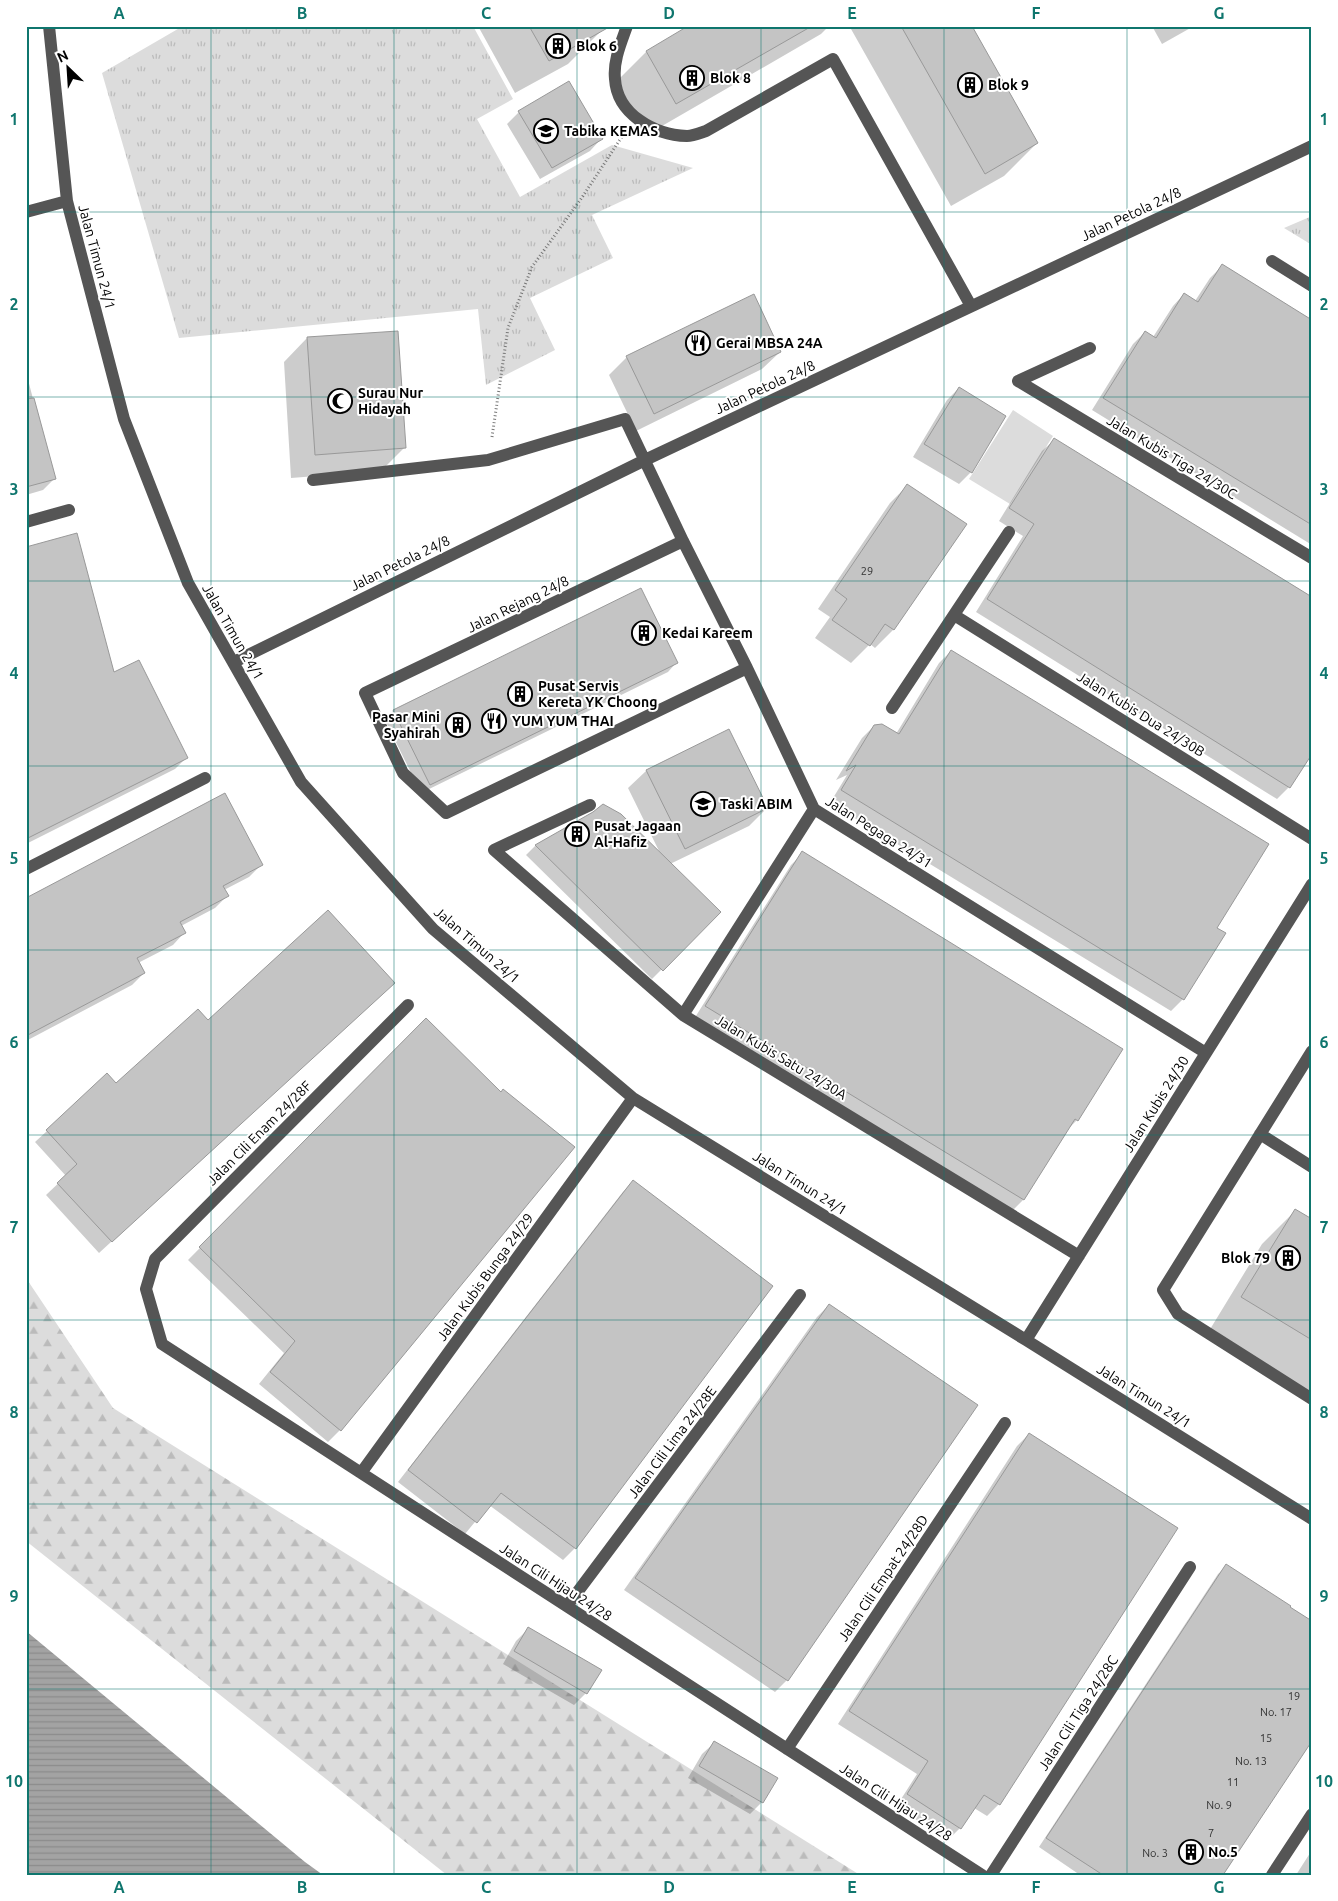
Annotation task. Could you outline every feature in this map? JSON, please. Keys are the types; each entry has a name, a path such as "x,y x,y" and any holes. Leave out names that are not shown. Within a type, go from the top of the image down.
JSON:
{"street":[{"name":"Jalan Timun 24/1","path":"49,26 67,202 124,419 188,583 301,782 433,929 633,1098 1312,1519"},
{"path":"627,26 618,52 614,79 620,101 634,118 663,132 689,136 706,131 834,59 971,306"},
{"name":"Jalan Petola 24/8","path":"234,662 645,460 1312,146"},
{"path":"26,212 67,202"},
{"path":"1272,261 1312,286"},
{"name":"Jalan Kubis Tiga 24/30C","path":"1090,348 1018,381 1312,558"},
{"name":"Jalan Pegaga 24/31","path":"488,460 625,419 814,809 1206,1053"},
{"path":"313,480 488,460"},
{"path":"26,522 69,510"},
{"path":"892,708 1009,532"},
{"name":"Jalan Rejang 24/8","path":"683,541 365,693 404,773 446,813 747,668"},
{"name":"Jalan Kubis Dua 24/30B","path":"954,615 1312,839"},
{"path":"26,869 205,778"},
{"name":"Jalan Kubis Satu 24/30A","path":"590,805 494,850 683,1015 1079,1256"},
{"path":"683,1015 814,809"},
{"name":"Jalan Kubis 24/30","path":"1026,1340 1312,884"},
{"name":"Jalan Cili Enam 24/28F","path":"146,1289 154,1259 408,1005"},
{"path":"1312,1051 1163,1290 1178,1314 1312,1399"},
{"name":"Jalan Kubis Bunga 24/29","path":"361,1473 633,1098"},
{"path":"1260,1134 1312,1167"},
{"name":"Jalan Cili Hijau 24/28","path":"146,1289 162,1344 982,1875"},
{"name":"Jalan Cili Lima 24/28E","path":"567,1606 800,1295"},
{"name":"Jalan Cili Empat 24/28D","path":"787,1749 1005,1424"},
{"name":"Jalan Cili Tiga 24/28C","path":"991,1875 1190,1567"},
{"path":"1272,1875 1312,1814"}],"path":[{"path":"488,460 508,328 532,266 583,196 634,118"}],"green space":[{"path":"183,26 473,26 513,99 477,119 520,197 612,145 693,168 592,215 613,258 530,298 555,350 486,385 478,309 179,338 102,73"},
{"path":"1312,216 1312,245 1284,228"},
{"path":"1013,410 1053,436 1010,504 969,479"},
{"path":"26,1278 113,1408 860,1875 447,1875 26,1541"}],"shaded area":[{"path":"26,1631 305,1862 323,1875 26,1875"}],"building":[{"name":"Blok 6","path":"529,26 611,26 549,61"},
{"name":"Blok 8","path":"688,26 812,26 676,104 646,51"},
{"name":"Blok 9","path":"901,26 972,26 1038,143 985,174"},
{"path":"569,81 603,139 552,168 518,111"},
{"path":"1222,264 1312,320 1312,525 1103,398 1145,331 1156,338 1184,293 1198,302"},
{"path":"754,294 781,352 654,414 626,356"},
{"path":"398,331 406,448 315,455 307,337"},
{"path":"959,387 1006,416 972,473 924,444"},
{"path":"34,398 56,479 26,487 26,399"},
{"path":"1054,438 1312,597 1312,754 1290,788 987,599 1034,524 1009,508"},
{"path":"907,484 967,524 894,630 885,624 870,646 832,620 847,599 835,590"},
{"path":"77,533 114,672 139,660 188,758 26,839 26,547"},
{"path":"641,588 678,663 430,785 393,710"},
{"path":"951,650 1269,844 1217,928 1226,933 1184,1000 841,790 856,765 846,771 874,725 882,724 899,734"},
{"path":"729,729 768,808 685,849 646,770"},
{"path":"225,793 263,865 223,886 229,896 180,922 186,933 137,958 145,973 26,1036 26,898"},
{"path":"603,804 621,814 721,912 663,971 535,845 593,812"},
{"path":"802,851 1123,1049 1078,1121 1075,1119 1024,1200 705,1006"},
{"path":"328,910 395,983 112,1242 57,1183 77,1164 46,1130 107,1073 116,1083 198,1009 208,1020"},
{"path":"426,1018 501,1092 503,1089 575,1147 341,1431 270,1372 295,1341 199,1247"},
{"path":"633,1180 773,1286 576,1549 501,1493 477,1523 408,1470"},
{"name":"Blok 79","path":"1295,1209 1312,1219 1312,1340 1241,1297"},
{"path":"829,1304 978,1405 788,1681 635,1578"},
{"path":"1029,1433 1178,1528 1000,1805 984,1795 961,1829 907,1794 928,1761 849,1711"},
{"path":"1226,1564 1312,1621 1312,1741 1223,1875 1103,1875 1046,1838"},
{"path":"528,1627 602,1670 587,1694 514,1651"},
{"path":"714,1741 778,1778 763,1803 699,1766"}],"place":[{"name":"Blok 6","path":"558,46"},
{"name":"Blok 8","path":"692,78"},
{"name":"Blok 9","path":"970,85"},
{"name":"Tabika KEMAS","path":"546,131"},
{"name":"Gerai MBSA 24A","path":"698,343"},
{"name":"Surau Nur Hidayah","path":"340,401"},
{"name":"Kedai Kareem","path":"644,633"},
{"name":"Pusat Servis Kereta YK Choong","path":"520,694"},
{"name":"YUM YUM THAI","path":"494,721"},
{"name":"Pasar Mini Syahirah","path":"458,725"},
{"name":"Taski ABIM","path":"703,804"},
{"name":"Pusat Jagaan Al-Hafiz","path":"577,834"},
{"name":"Blok 79","path":"1288,1258"},
{"name":"No.5","path":"1191,1852"}]}
